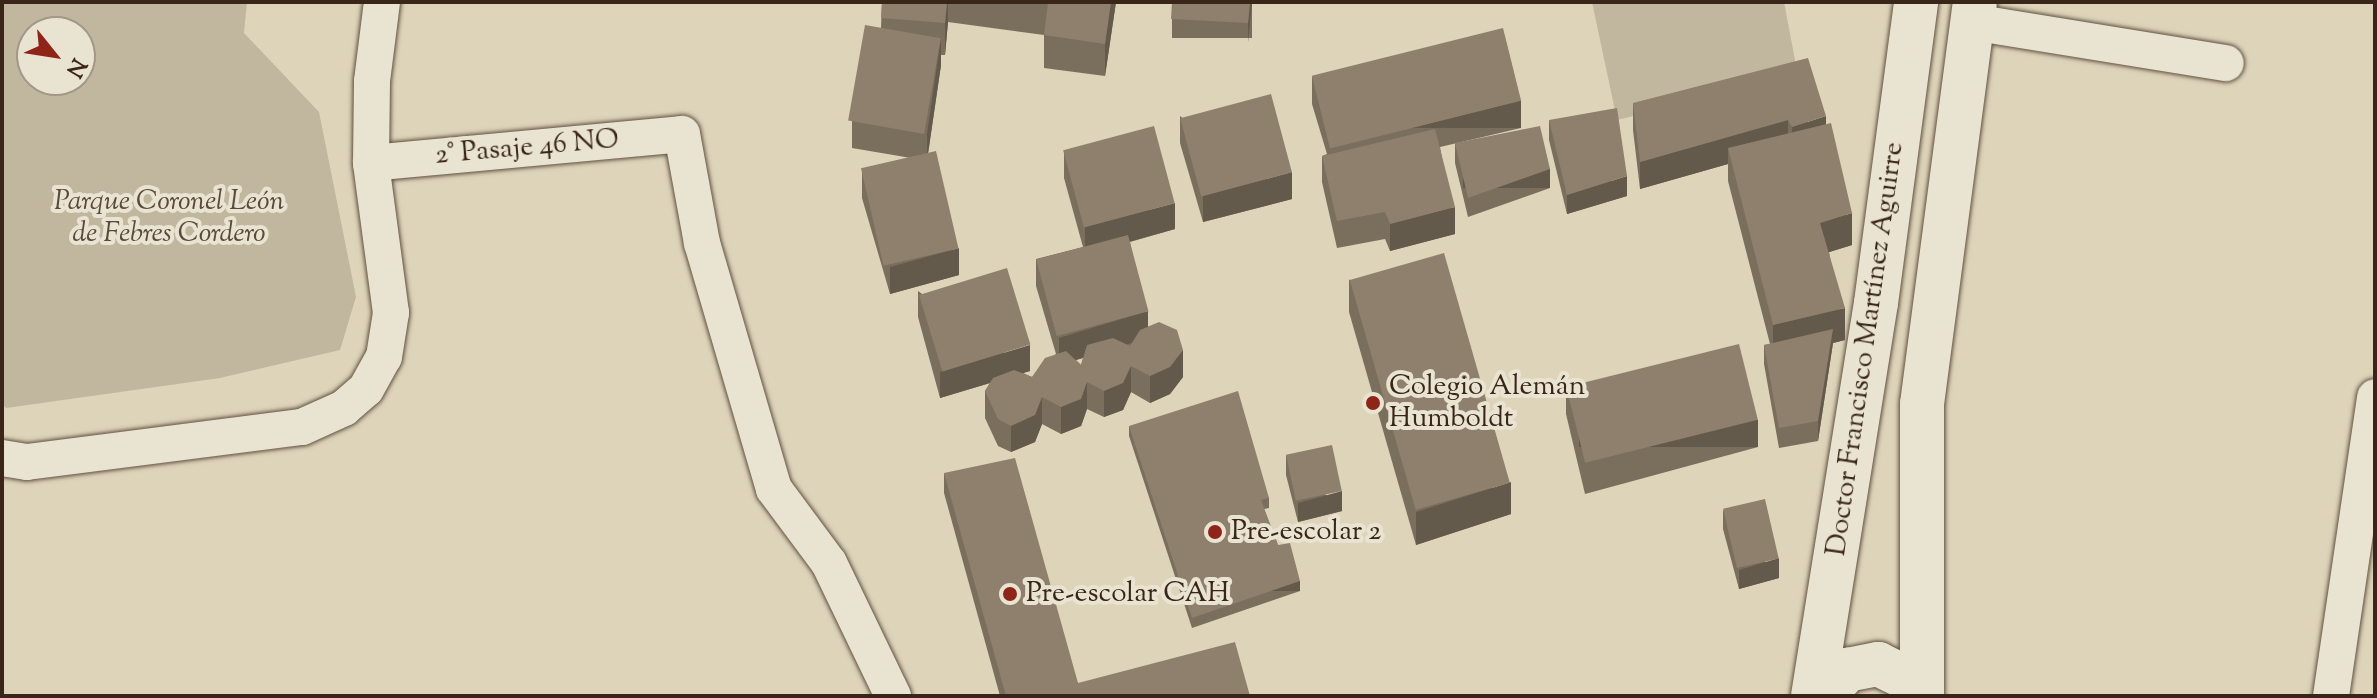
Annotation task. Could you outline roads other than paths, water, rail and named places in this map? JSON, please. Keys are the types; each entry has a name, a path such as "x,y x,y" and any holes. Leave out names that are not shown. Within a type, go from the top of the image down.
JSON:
{"street":[{"path":"2,458 27,462 302,427 344,408 366,389 384,357 391,313 371,163 372,81 382,2"},
{"name":"Doctor Francisco Martínez Aguirre","path":"1813,696 1876,303 1916,2"},
{"path":"1919,696 1922,404 1973,12 2226,63"},
{"name":"2° Pasaje 46 NO","path":"371,163 682,134 702,243 774,489 829,563 888,695"},
{"path":"2331,696 2375,397"},
{"path":"1824,696 1847,670 1878,664 1907,678 1919,696"}],"place":[{"name":"Colegio Alemán Humboldt","path":"1373,403"},
{"name":"Pre-escolar 2","path":"1215,532"},
{"name":"Pre-escolar CAH","path":"1010,594"}],"park label":[{"name":"Parque Coronel León de Febres Cordero","path":"169,218"}]}
